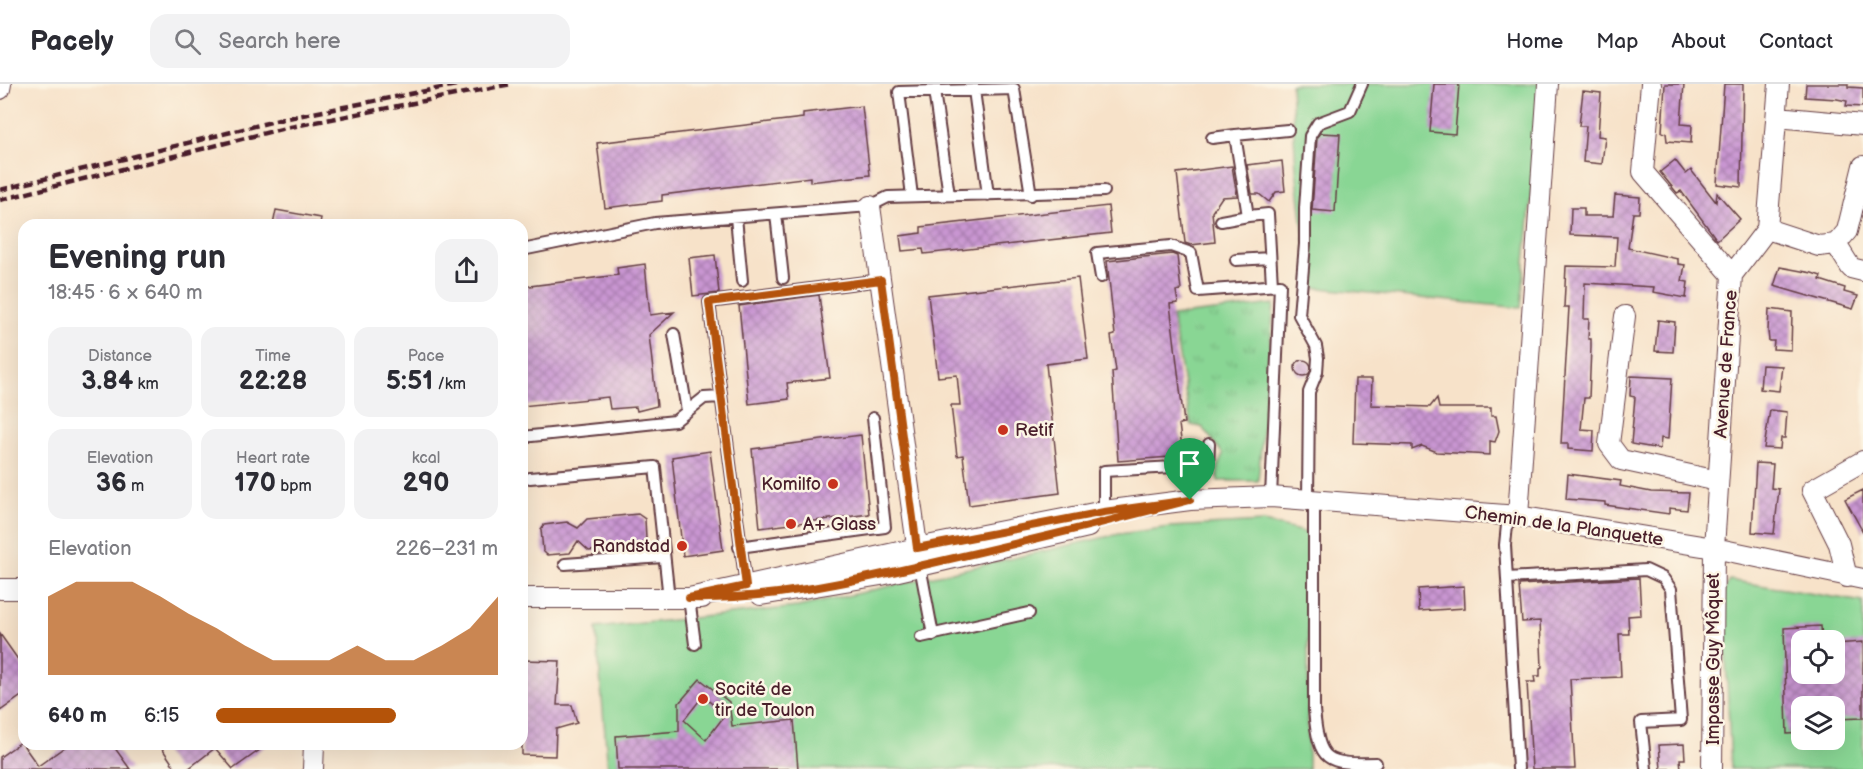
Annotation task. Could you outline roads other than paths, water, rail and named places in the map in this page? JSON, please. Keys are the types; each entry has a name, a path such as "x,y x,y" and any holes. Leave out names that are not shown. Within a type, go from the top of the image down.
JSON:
{"street":[{"path":"0,89 1,84"},
{"path":"1513,516 1548,84"},
{"path":"1651,84 1643,172 1732,275"},
{"path":"1779,84 1767,229 1819,246 1836,244 1847,231 1863,166"},
{"path":"1777,117 1863,125"},
{"path":"870,206 918,557"},
{"name":"Avenue de France","path":"1714,548 1732,275 1767,229"},
{"path":"1836,244 1851,268 1863,271"},
{"path":"1625,316 1609,444 1622,460 1719,481"},
{"path":"1855,578 1812,490 1863,461"},
{"name":"Chemin de la Planquette","path":"528,598 719,599 796,590 918,557 1104,512 1190,500 1270,497 1513,516 1714,548 1855,578"},
{"name":"Chemin de la Planquette","path":"689,598 746,586 1056,535 1190,500"},
{"name":"Impasse Guy Môquet","path":"1712,769 1714,548"},
{"path":"0,589 18,589"},
{"path":"313,769 314,750"}],"lane":[{"path":"1362,84 1350,111 1342,116 1318,123 1310,136 1299,315 1316,346 1318,358 1316,377 1309,392 1314,710 1317,740 1324,754 1340,764 1376,763"},
{"path":"912,196 899,92 1014,89 1031,195"},
{"path":"974,90 988,195"},
{"path":"934,91 949,195"},
{"path":"1212,138 1288,130"},
{"path":"1235,135 1248,216"},
{"path":"528,249 655,223 870,206 888,197 1031,195 1104,191"},
{"path":"776,214 783,278"},
{"path":"1221,221 1268,214 1272,285"},
{"path":"736,217 742,281"},
{"path":"1101,277 1097,252 1171,246 1191,253 1198,291 1280,285 1270,497"},
{"path":"1236,260 1270,258"},
{"path":"746,586 739,547 709,302 881,280"},
{"path":"674,334 687,411"},
{"path":"528,436 675,421 704,398 720,397"},
{"path":"739,547 885,527 873,418"},
{"path":"1104,512 1104,471 1208,465 1209,444"},
{"path":"530,478 655,466 669,599"},
{"path":"1513,516 1505,546 1518,769"},
{"path":"565,564 663,557"},
{"path":"918,557 933,635"},
{"path":"1507,578 1646,570 1669,583 1680,720 1641,722 1646,769"},
{"path":"689,598 695,644"},
{"path":"921,637 1029,613"}],"railway":[{"path":"0,190 283,119 461,84"},
{"path":"0,200 285,128 511,84"}],"place":[{"name":"Retif","path":"1003,430"},
{"name":"Komilfo","path":"833,484"},
{"name":"A+ Glass","path":"791,524"},
{"name":"Randstad","path":"682,546"},
{"name":"Socité de tir de Toulon","path":"703,699"}]}
